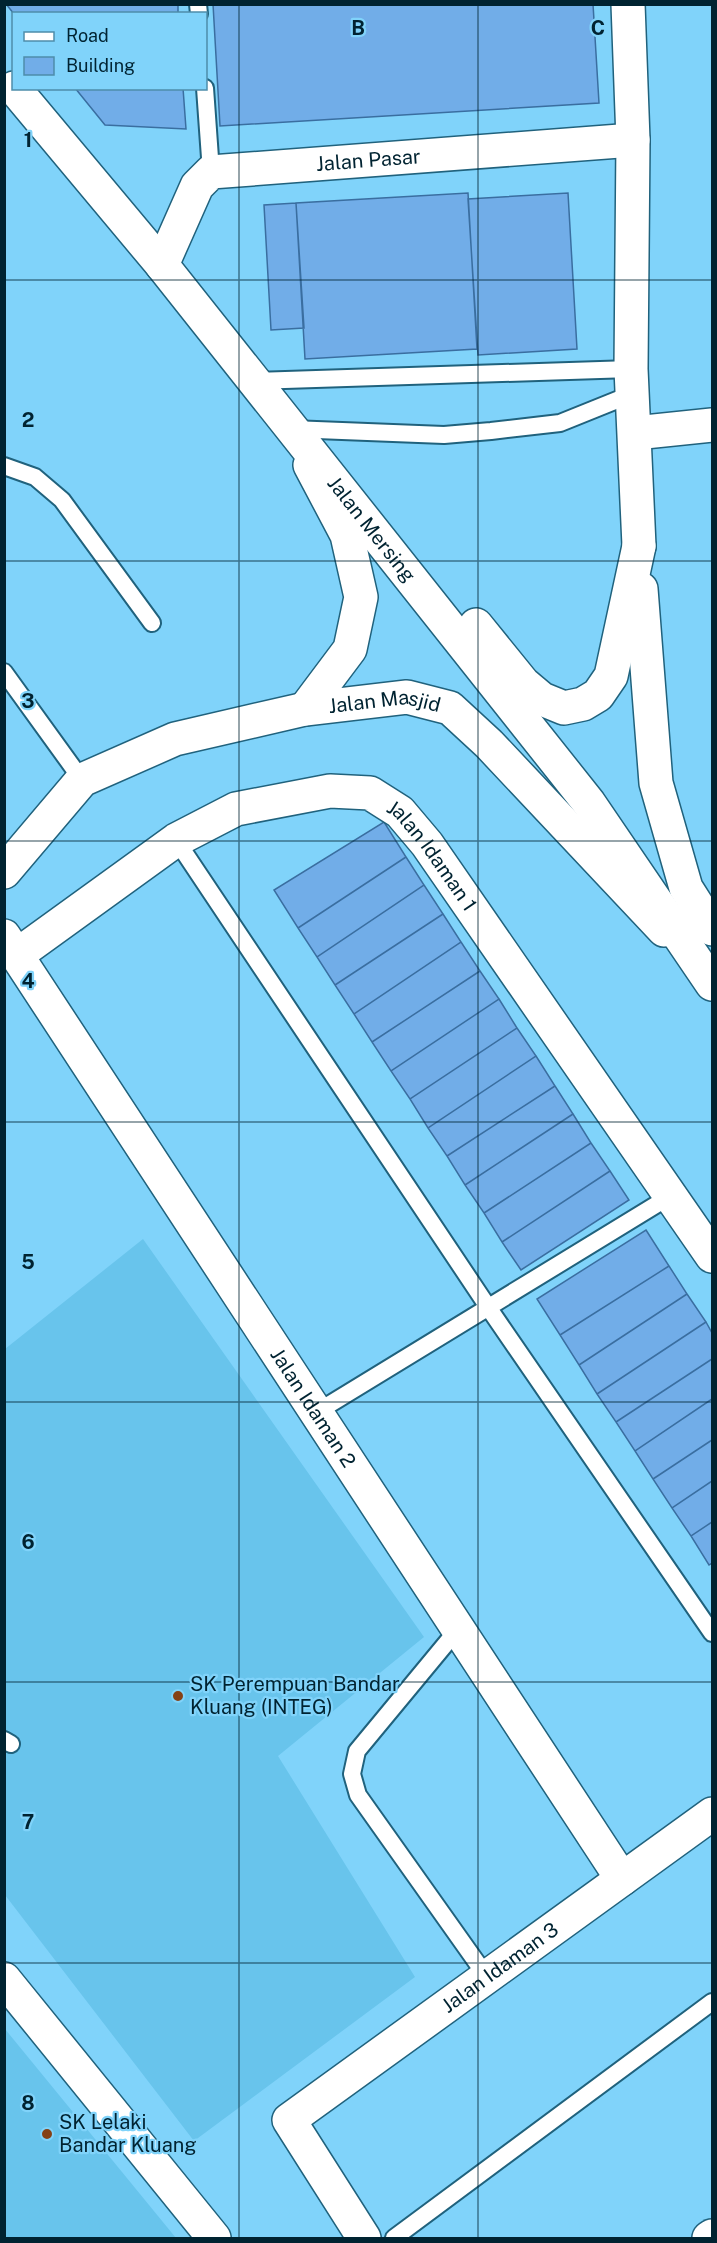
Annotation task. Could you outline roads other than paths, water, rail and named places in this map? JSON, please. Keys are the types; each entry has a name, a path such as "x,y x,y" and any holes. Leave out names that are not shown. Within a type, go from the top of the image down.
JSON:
{"main road":[{"path":"628,4 633,140 632,382 639,546 656,783 686,888 712,929"},
{"name":"Jalan Mersing","path":"16,90 162,265 589,803 710,979"},
{"name":"Jalan Pasar","path":"211,172 633,140"},
{"path":"162,265 197,186 211,172"},
{"path":"635,433 712,425"},
{"path":"291,429 347,535 361,597 350,649 305,709"},
{"path":"329,476 378,506 523,683 542,699 564,708 583,704 598,696 611,676 639,546"},
{"name":"Jalan Masjid","path":"4,872 82,780 175,739 305,709 407,697 450,708 489,744 710,979"},
{"name":"Jalan Idaman 1","path":"11,946 176,840 236,809 330,791 370,793 400,812 427,844 672,1195 712,1256"},
{"name":"Jalan Idaman 2","path":"11,946 622,1879"},
{"name":"Jalan Idaman 3","path":"364,2238 289,2120 712,1814"},
{"path":"4,1979 214,2238"}],"lane":[{"path":"205,90 211,172"},
{"path":"252,381 632,382"},
{"path":"291,429 444,435 560,423 632,382"},
{"path":"4,466 35,477 62,500 152,623"},
{"path":"4,672 82,780"},
{"path":"176,840 488,1307 712,1634"},
{"path":"317,1412 672,1195"},
{"path":"458,1629 357,1751 352,1774 358,1795 487,1977"},
{"path":"394,2238 712,2002"}],"place":[{"name":"SK Perempuan Bandar Kluang (INTEG)","path":"178,1696"},
{"name":"SK Lelaki Bandar Kluang","path":"47,2134"}]}
